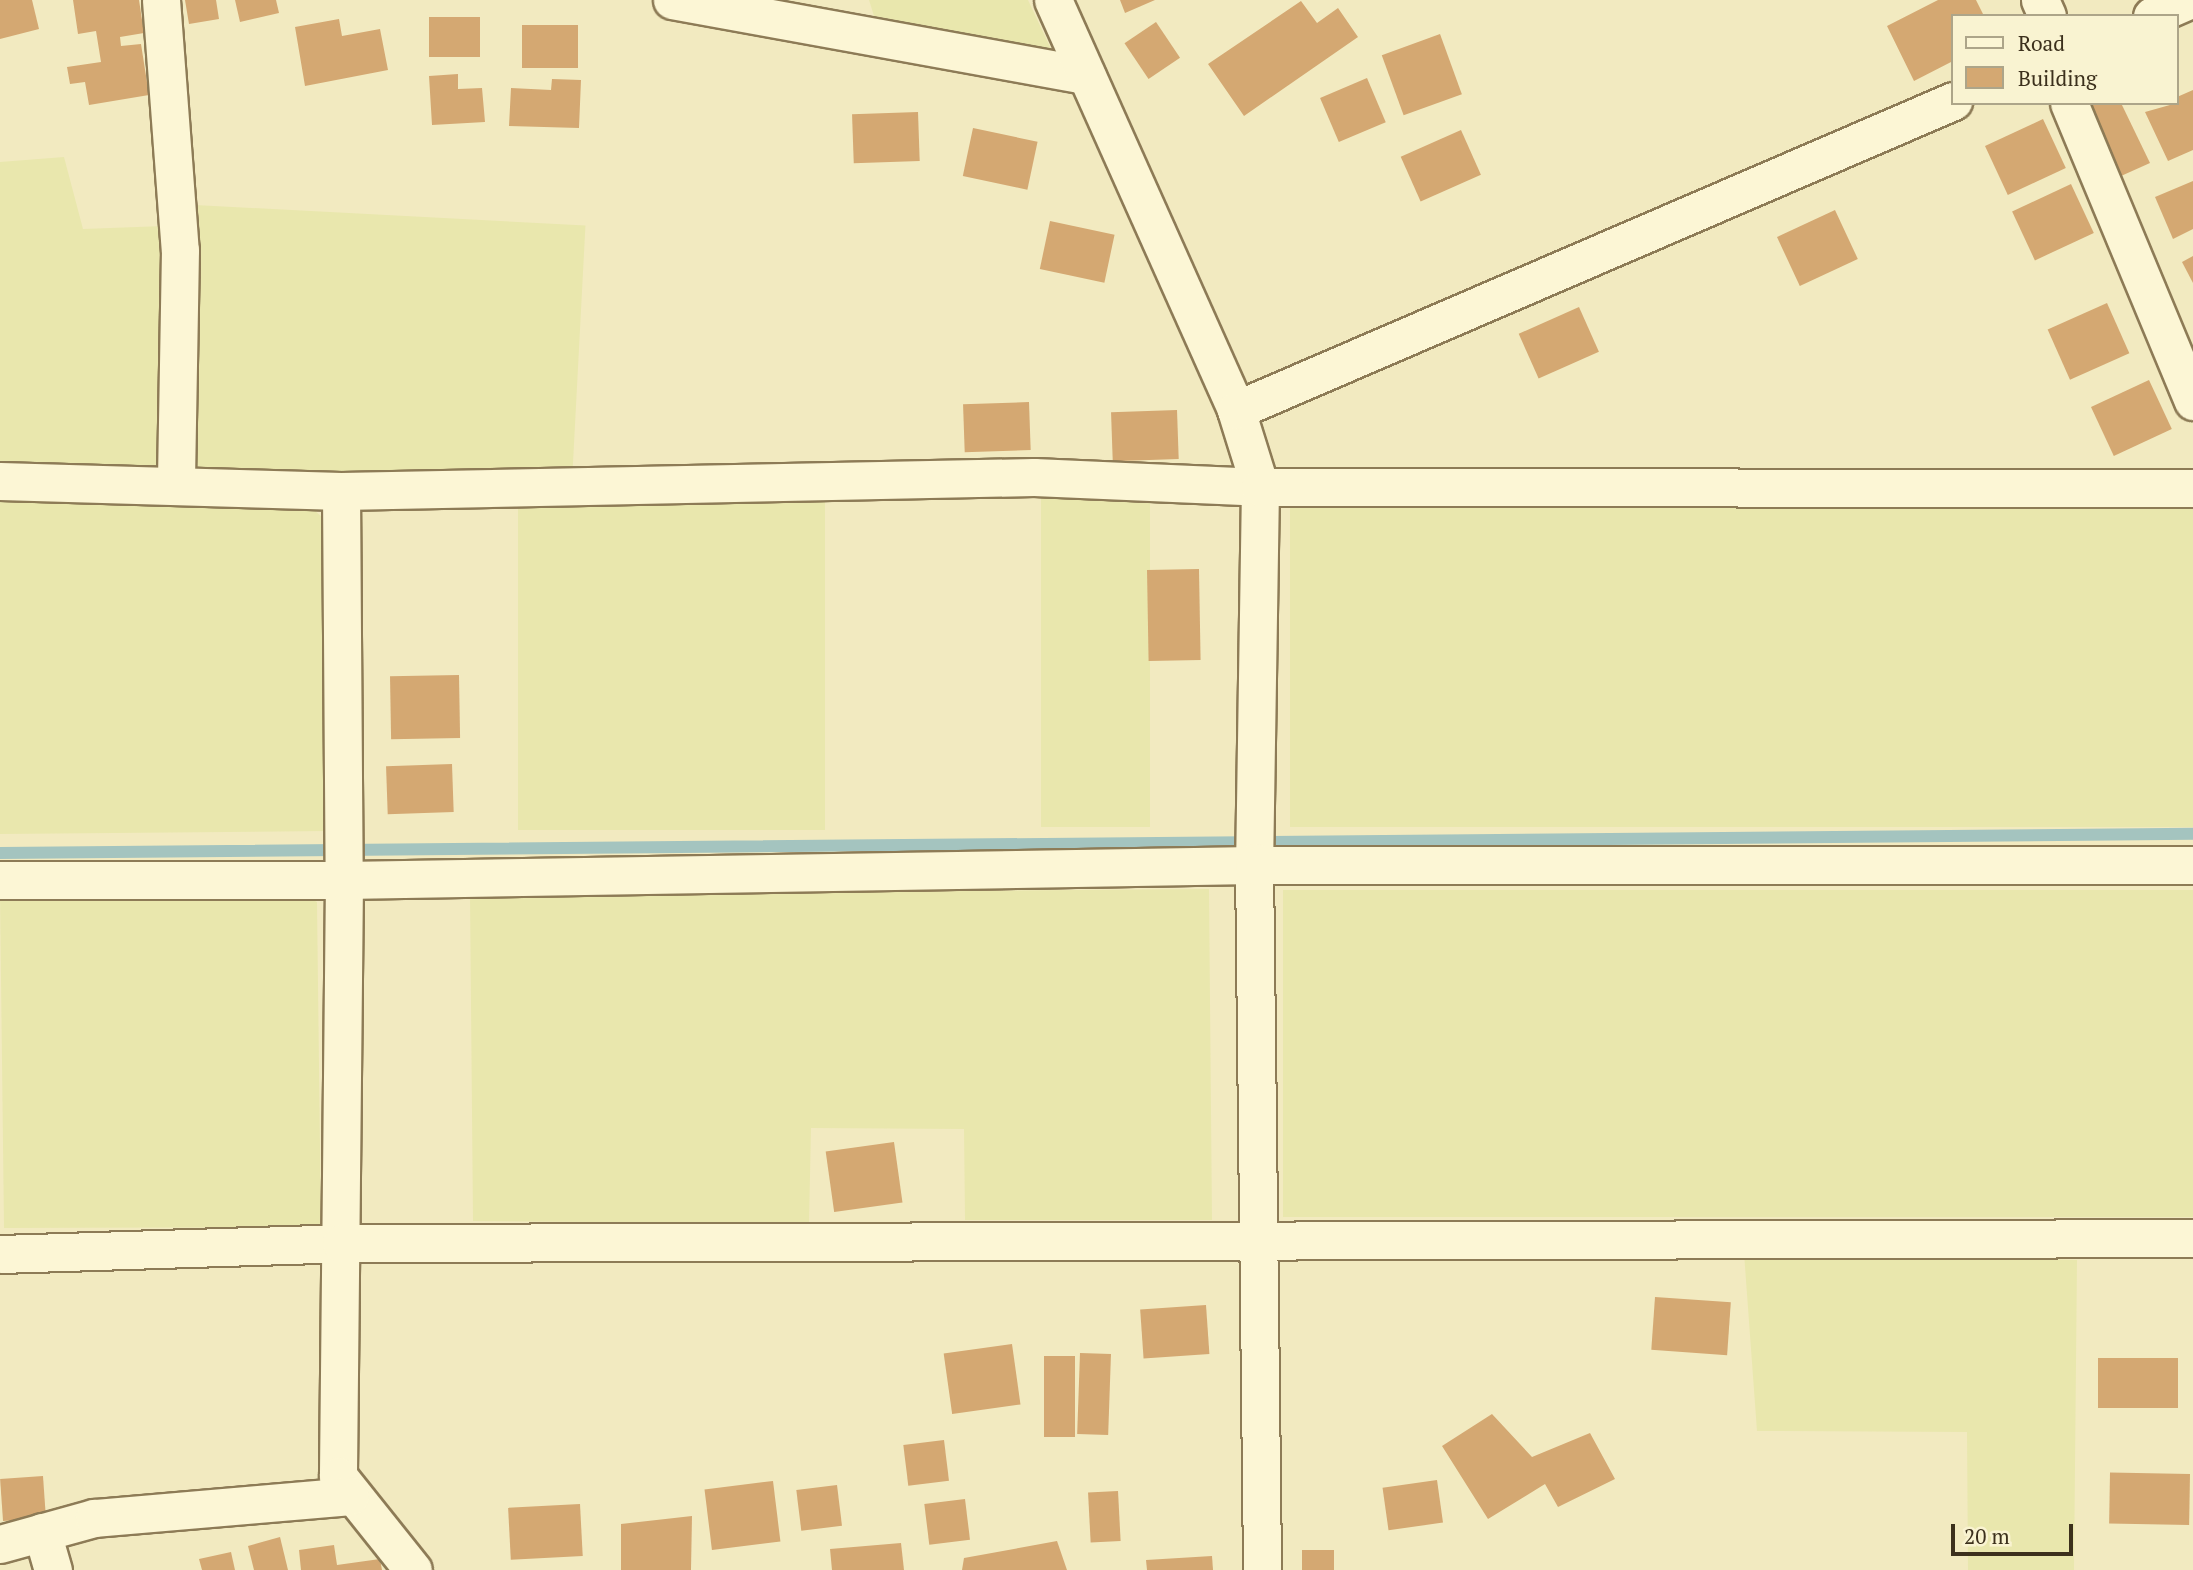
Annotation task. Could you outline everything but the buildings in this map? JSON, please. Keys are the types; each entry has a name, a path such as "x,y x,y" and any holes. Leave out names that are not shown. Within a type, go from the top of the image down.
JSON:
{"street":[{"path":"161,0 180,250 176,486"},
{"path":"672,0 1086,75"},
{"path":"1053,0 1236,410 1261,486 1254,864 1262,1570"},
{"path":"2157,14 2189,0"},
{"path":"1236,410 1952,101"},
{"path":"2070,105 2193,401"},
{"path":"0,481 341,491 1034,477 1261,486 2193,488"},
{"path":"341,491 344,880 338,1476 350,1496 413,1570"},
{"path":"0,880 344,880 1254,864 2193,865"},
{"path":"0,1254 341,1243 2193,1238"},
{"path":"0,1544 94,1518 350,1496"},
{"path":"42,1532 53,1570"}],"shaded area":[{"path":"869,0 1028,0 1052,51 874,16"},
{"path":"64,157 83,229 164,226 163,467 0,466 0,162"},
{"path":"195,205 585,225 572,487 181,467"},
{"path":"1041,494 1150,494 1150,827 1041,827"},
{"path":"0,497 307,504 322,517 328,831 0,834"},
{"path":"518,499 825,499 825,830 518,830"},
{"path":"1290,500 2193,500 2193,827 1290,827"},
{"path":"1209,889 1212,1220 965,1220 964,1129 811,1128 809,1224 473,1221 470,895"},
{"path":"1283,890 2193,890 2193,1217 1283,1217"},
{"path":"299,893 317,902 321,1227 4,1228 0,896"},
{"path":"1744,1253 2077,1260 2074,1570 1968,1570 1967,1432 1757,1431"}],"waterway":[{"path":"0,853 2193,834"}]}
